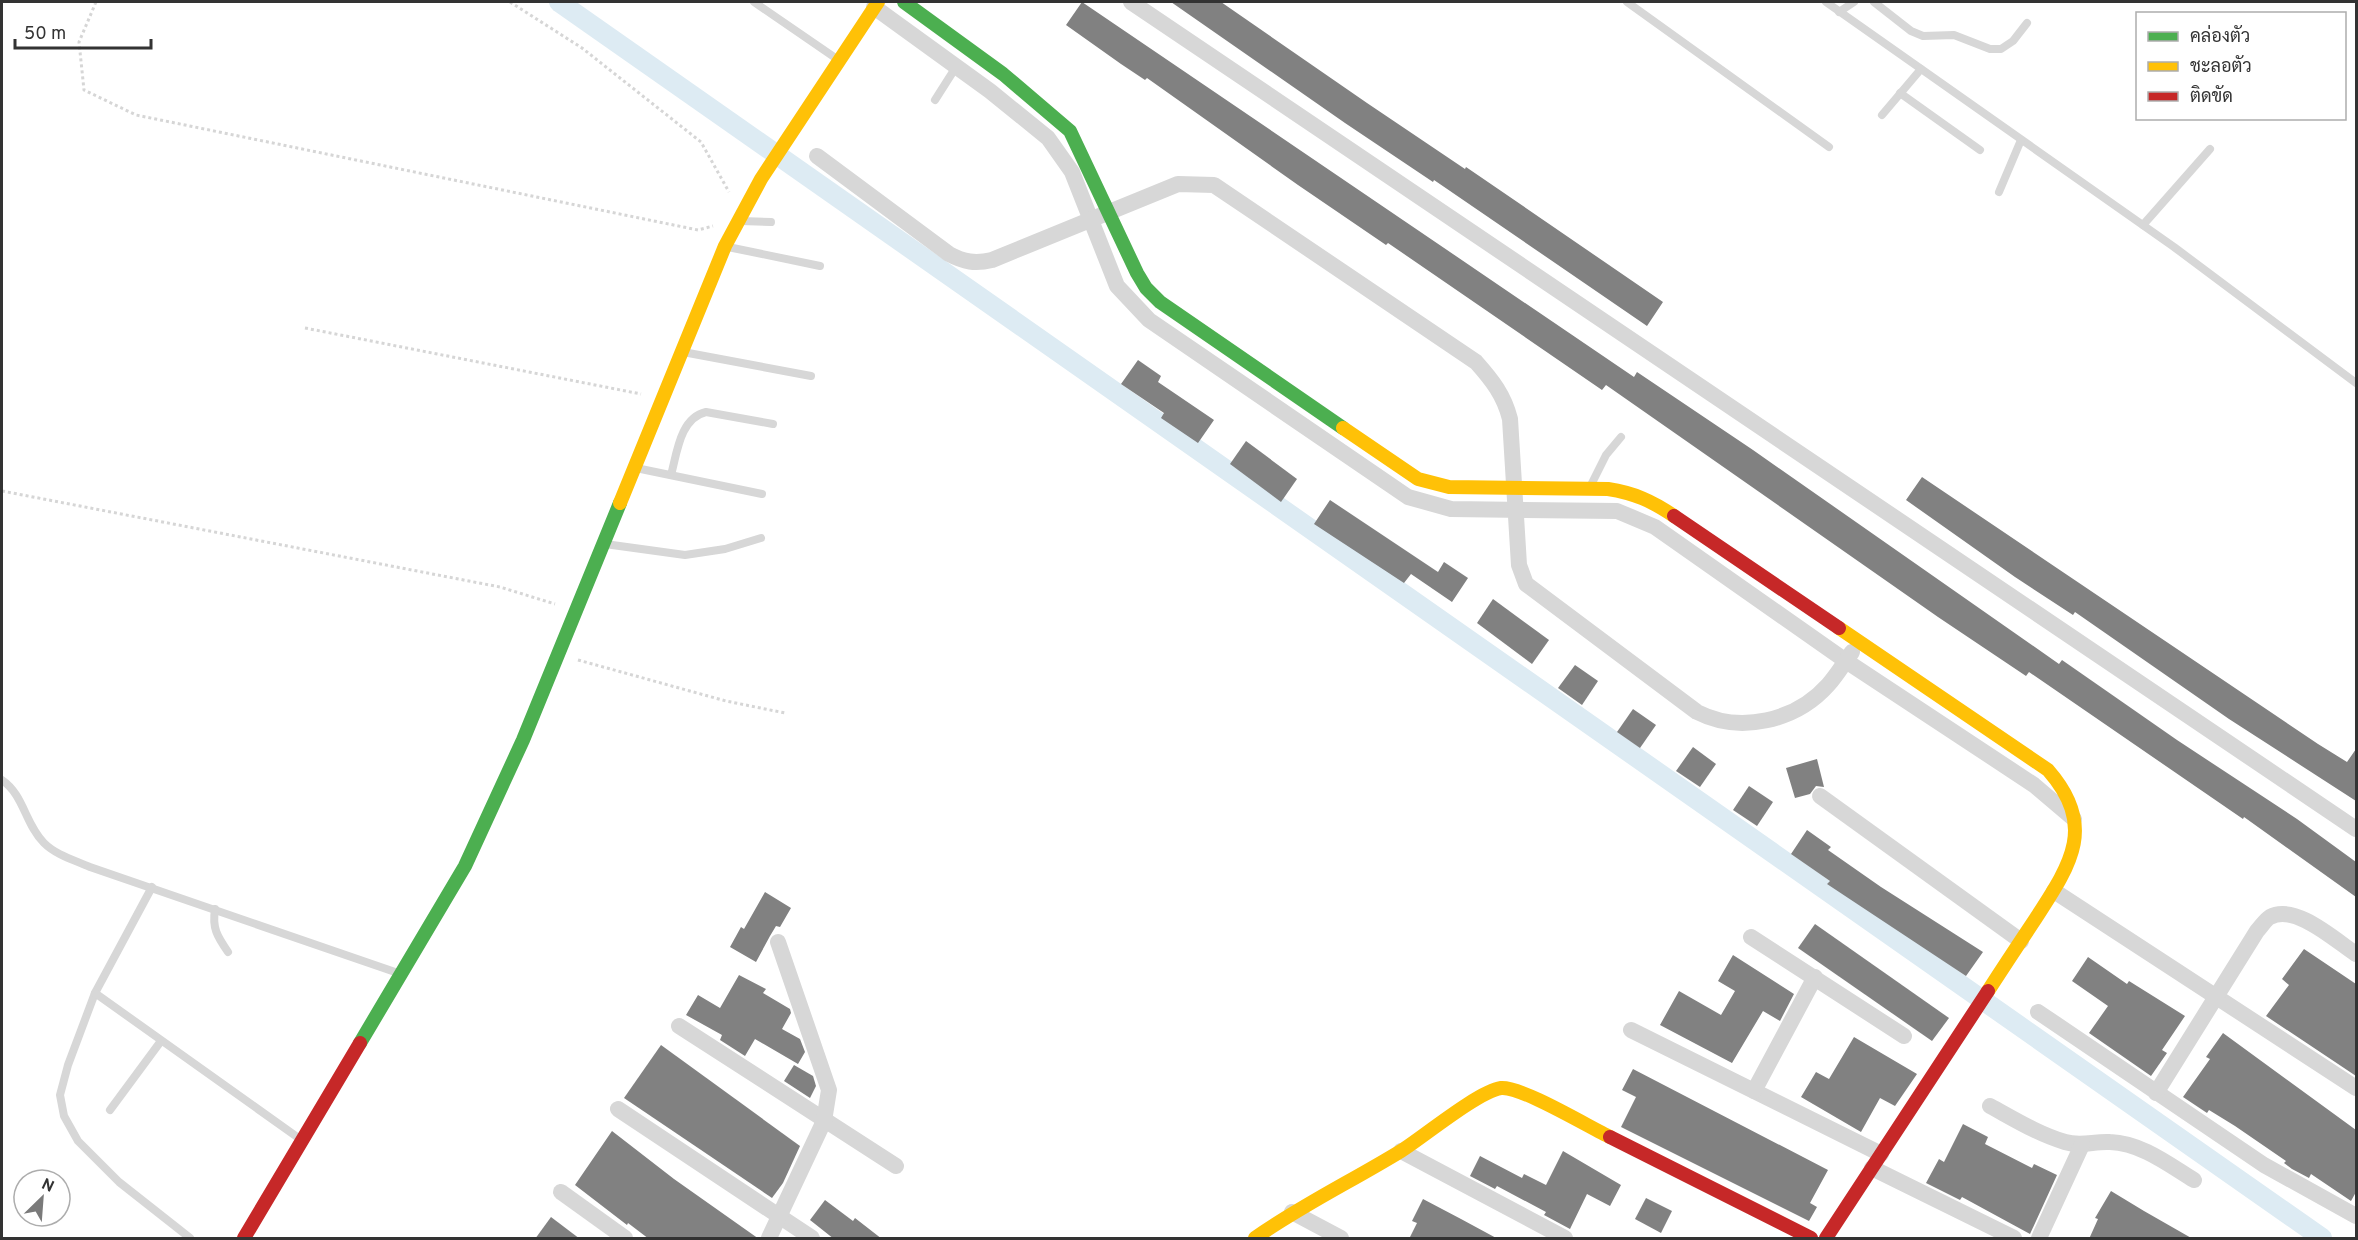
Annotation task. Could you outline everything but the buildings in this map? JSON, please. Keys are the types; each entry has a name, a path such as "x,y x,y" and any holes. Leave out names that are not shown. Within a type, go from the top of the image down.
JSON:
{"street":[{"path":"904,2 1003,74 1070,131 1137,273 1146,288 1160,302 1418,479 1449,487 1589,488 1631,493 1652,501 2048,770 2066,789 2074,819 2074,847 2066,872 1826,1239"},
{"path":"1131,2 2356,829"},
{"path":"244,1239 465,866 501,794 737,220 760,179 876,4 1048,138 1072,172 1118,286 1149,320 1408,497 1451,508 1617,511 1655,527 1846,661 2034,786 2074,819"},
{"path":"990,91 1003,74"},
{"path":"817,156 949,254 962,261 977,263 992,260 1179,184 1214,185 1476,362 1506,400 1516,486 1515,509 1520,574 1526,584 1697,712 1714,721 1739,724 1763,722 1785,714 1804,704 1827,686 1860,641"},
{"path":"1820,796 2021,941"},
{"path":"2054,891 2356,1088"},
{"path":"2156,1093 2257,931 2270,917 2287,912 2303,919 2356,954"},
{"path":"1751,937 1904,1036"},
{"path":"769,1239 777,1217 824,1121 829,1090 778,942"},
{"path":"1754,1091 1815,977"},
{"path":"2038,1012 2264,1165 2356,1216"},
{"path":"679,1026 896,1166"},
{"path":"1630,1030 1754,1091 2014,1239"},
{"path":"1255,1239 1292,1212 1401,1151 1486,1094 1502,1088 1511,1088 1811,1239"},
{"path":"1990,1106 2047,1136 2082,1145 2110,1142 2133,1146 2194,1179"},
{"path":"618,1109 812,1239"},
{"path":"2039,1239 2082,1145"},
{"path":"1401,1151 1565,1239"},
{"path":"561,1192 625,1239"},
{"path":"1292,1212 1341,1239"}],"lane":[{"path":"754,2 839,60"},
{"path":"1627,2 1829,147"},
{"path":"1826,2 2143,225 2356,383"},
{"path":"1839,12 1854,2"},
{"path":"1874,2 1911,31 1923,36 1954,36 1990,49 2001,49 2013,41 2027,23"},
{"path":"935,100 956,67"},
{"path":"1882,115 1921,69"},
{"path":"1900,93 1980,150"},
{"path":"1999,192 2021,140"},
{"path":"2143,225 2210,149"},
{"path":"737,220 771,222"},
{"path":"725,246 820,266"},
{"path":"682,351 811,376"},
{"path":"671,475 685,429 689,420 698,414 706,412 773,424"},
{"path":"1589,488 1606,455 1621,437"},
{"path":"636,468 762,494"},
{"path":"604,544 685,555 725,549 760,538"},
{"path":"2,780 18,795 42,842 54,851 90,867 401,974"},
{"path":"152,887 95,993 60,1095 64,1116 78,1141 119,1182 190,1239"},
{"path":"215,909 213,924 215,933 228,952"},
{"path":"95,993 302,1141"},
{"path":"110,1110 161,1041"}],"path":[{"path":"96,2 79,42 84,90 136,115 698,230 737,220 727,186 701,141 582,48 510,2"},
{"path":"305,328 663,399"},
{"path":"2,490 500,587 577,611"},
{"path":"559,654 726,701 785,713"}],"waterway":[{"path":"559,2 2322,1238"}],"traffic: fast":[{"path":"904,2 1003,74 1070,131 1137,273 1146,288 1160,302 1343,428"},
{"path":"360,1043 465,866 523,740 620,503"}],"traffic: slow":[{"path":"620,503 725,246 761,179 878,2"},
{"path":"1343,428 1418,479 1449,487 1608,489 1642,498 1674,516"},
{"path":"1839,628 2048,770 2063,790 2072,809 2075,827 2074,845 2060,880 1988,991"},
{"path":"1255,1238 1401,1151 1479,1097 1501,1088 1524,1093 1610,1137"}],"traffic: jam":[{"path":"1674,516 1839,628"},
{"path":"1826,1238 1988,991"},
{"path":"244,1238 360,1043"},
{"path":"1610,1137 1811,1238"}]}
